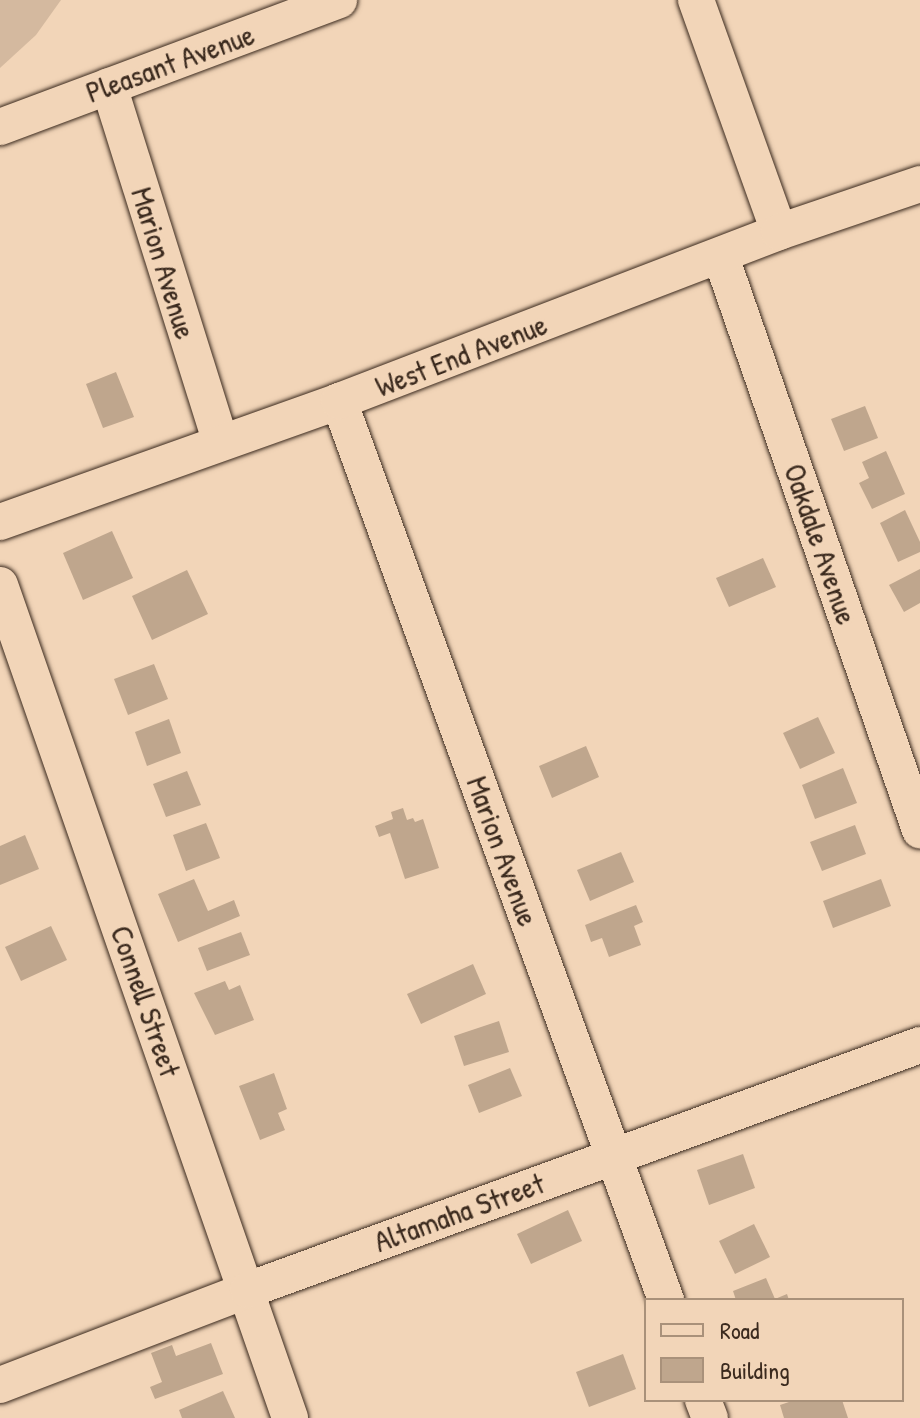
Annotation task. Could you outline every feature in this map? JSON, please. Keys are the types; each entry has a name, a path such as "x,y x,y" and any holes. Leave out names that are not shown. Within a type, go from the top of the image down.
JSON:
{"street":[{"name":"Pleasant Avenue","path":"0,127 339,0"},
{"path":"696,0 779,232"},
{"name":"Marion Avenue","path":"109,86 220,441"},
{"name":"West End Avenue","path":"0,522 339,401 721,257 779,232 920,184"},
{"name":"Oakdale Avenue","path":"721,257 920,830"},
{"name":"Marion Avenue","path":"339,401 665,1298"},
{"name":"Connell Street","path":"0,585 248,1290 290,1418"},
{"name":"Altamaha Street","path":"0,1385 248,1290 920,1045"}],"shaded area":[{"path":"0,0 61,0 36,35 0,68"}],"building":[{"path":"116,372 134,417 103,428 86,384"},
{"path":"865,406 878,438 844,451 831,419"},
{"path":"886,451 905,494 872,509 859,483 869,478 862,462"},
{"path":"905,510 920,542 920,552 898,562 880,523"},
{"path":"112,531 133,578 83,600 63,553"},
{"path":"763,558 776,587 729,607 716,578"},
{"path":"920,569 920,603 904,612 889,585"},
{"path":"187,570 208,614 152,640 132,596"},
{"path":"154,664 168,699 128,715 114,679"},
{"path":"818,717 835,753 800,769 783,733"},
{"path":"169,719 181,753 147,766 135,732"},
{"path":"586,746 599,777 552,798 539,766"},
{"path":"843,768 857,803 815,819 802,785"},
{"path":"187,771 201,805 166,817 153,784"},
{"path":"403,808 407,820 413,818 415,822 423,819 439,868 405,879 390,833 379,837 375,826 393,819 391,812"},
{"path":"206,823 220,858 186,871 173,835"},
{"path":"855,825 866,854 822,871 810,842"},
{"path":"25,835 39,869 0,885 0,846"},
{"path":"621,852 634,882 590,901 577,870"},
{"path":"194,879 208,911 234,900 240,916 178,942 158,894"},
{"path":"881,879 891,906 833,928 823,901"},
{"path":"636,905 643,922 634,926 641,945 609,957 602,938 591,942 585,925"},
{"path":"51,926 67,960 21,981 5,947"},
{"path":"241,932 250,955 207,971 198,948"},
{"path":"473,964 486,994 421,1024 407,994"},
{"path":"225,981 229,990 240,985 254,1020 215,1035 194,993"},
{"path":"499,1021 509,1052 464,1066 454,1036"},
{"path":"510,1068 522,1096 479,1113 468,1085"},
{"path":"274,1073 287,1109 278,1113 285,1130 260,1140 239,1086"},
{"path":"743,1154 755,1188 709,1205 697,1170"},
{"path":"568,1210 582,1241 531,1264 517,1234"},
{"path":"754,1224 770,1257 735,1274 719,1241"},
{"path":"766,1278 775,1298 735,1298 733,1291"},
{"path":"211,1343 223,1374 155,1399 150,1387 162,1382 151,1353 172,1345 176,1356"},
{"path":"623,1354 636,1389 589,1407 576,1372"},
{"path":"223,1391 235,1418 182,1418 179,1410"},
{"path":"789,1402 843,1402 848,1418 784,1418 780,1405"}]}
